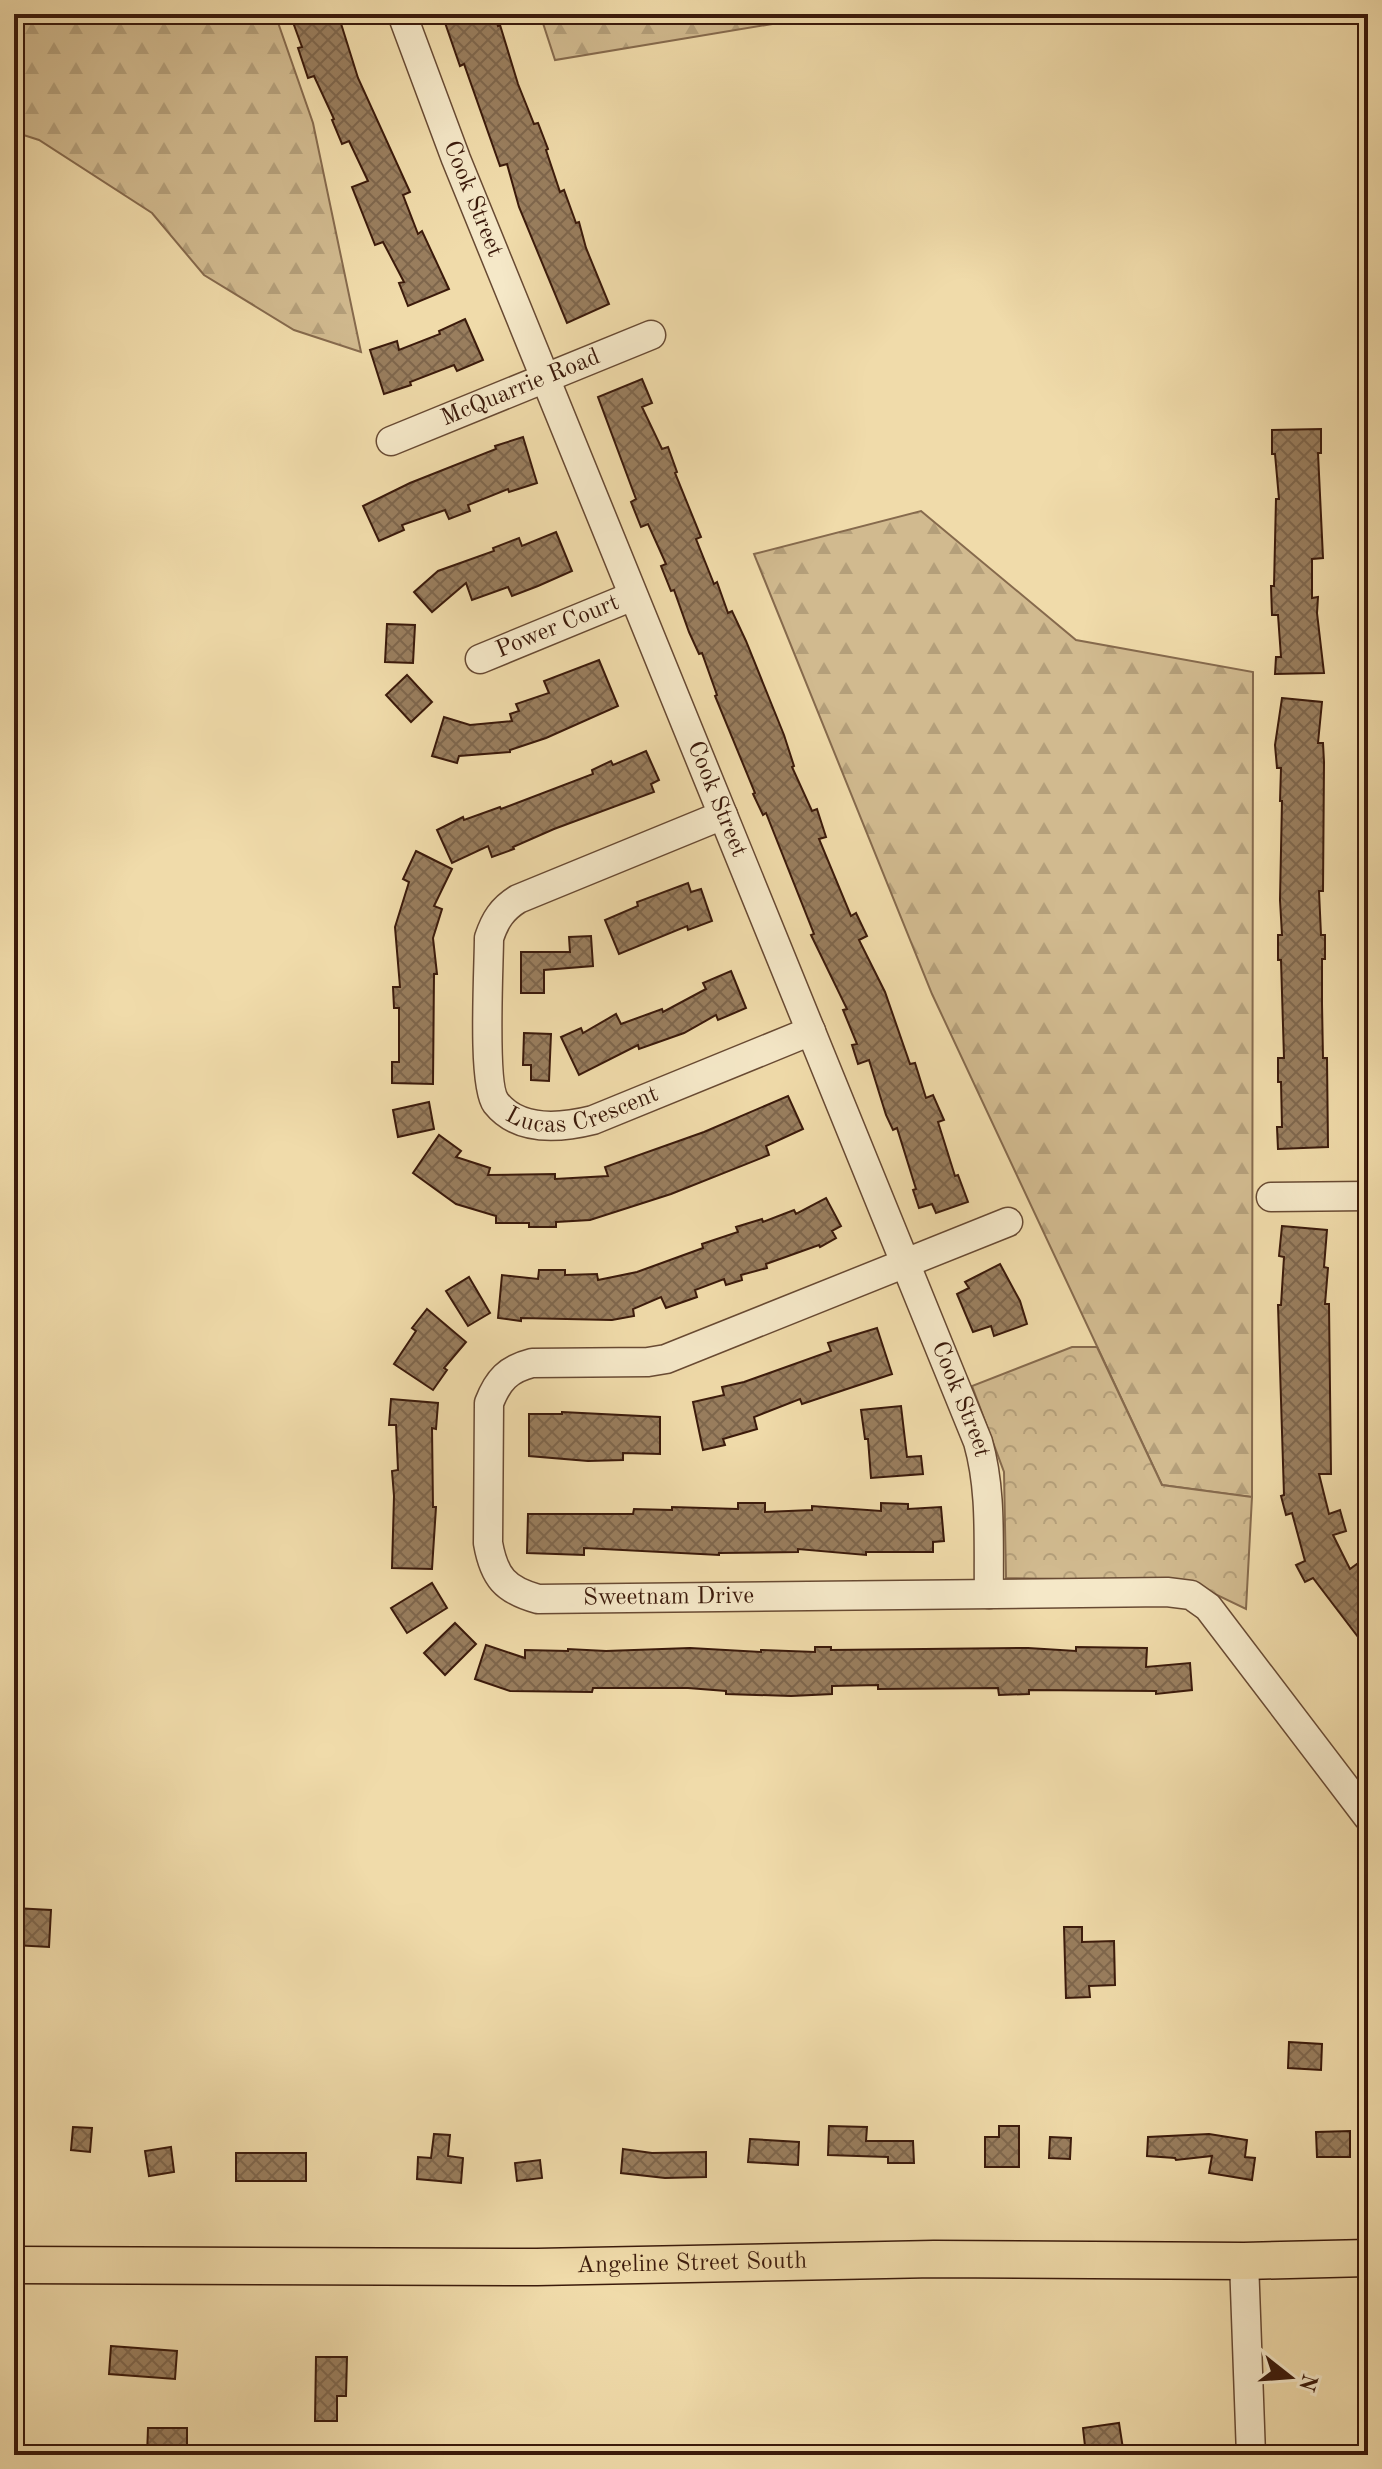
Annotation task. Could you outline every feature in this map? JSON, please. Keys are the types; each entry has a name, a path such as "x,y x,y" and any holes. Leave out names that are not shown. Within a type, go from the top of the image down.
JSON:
{"main road":[{"name":"Angeline Street South","path":"14,2265 537,2267 934,2259 1244,2261 1368,2258"}],"street":[{"name":"Cook Street","path":"402,14 456,159 978,1442 988,1494 989,1594"},
{"name":"McQuarrie Road","path":"391,441 651,335"},
{"name":"Power Court","path":"480,659 633,596"},
{"name":"Lucas Crescent","path":"723,815 505,907 495,920 489,938 489,1076 494,1101 510,1116 533,1125 575,1125 811,1031"},
{"path":"1271,1197 1368,1196"},
{"name":"Sweetnam Drive","path":"1008,1222 666,1359 648,1362 532,1363 504,1375 489,1403 488,1543 491,1563 501,1579 517,1593 538,1599 1167,1592 1191,1595 1208,1607 1368,1817"},
{"path":"1244,2261 1251,2455"}],"green space":[{"path":"14,14 275,14 313,123 361,352 294,330 204,275 152,213 39,140 14,132"},
{"path":"540,14 784,14 778,23 555,60"},
{"path":"921,511 1076,640 1253,672 1252,1497 1162,1485 932,994 754,554"},
{"path":"1072,1347 1097,1347 1162,1485 1252,1497 1246,1609 1188,1581 1006,1578 1004,1472 972,1386"}],"building":[{"path":"290,14 338,14 358,78 410,192 403,195 418,234 422,231 449,289 408,306 399,283 404,282 383,242 375,245 352,187 368,181 349,141 342,144 314,76 308,78 298,48 302,47"},
{"path":"442,14 494,14 534,124 538,123 548,149 560,192 564,190 576,223 579,222 609,304 567,323 519,207 507,164 500,166 464,64 460,66"},
{"path":"465,319 483,360 457,371 454,365 384,394 370,350 397,341 399,350 440,334 439,331"},
{"path":"642,379 652,403 642,407 662,449 668,447 701,537 696,539 714,584 717,582 728,613 732,611 746,641 784,735 792,767 812,811 817,809 826,837 819,839 851,916 856,913 867,936 859,940 885,992 910,1064 915,1063 926,1098 933,1095 944,1120 938,1122 955,1176 958,1175 968,1202 936,1213 932,1204 919,1208 897,1128 893,1130 886,1115 869,1060 858,1064 852,1045 857,1044 843,1010 847,1009 811,935 814,934 766,813 763,815 753,794 715,696 702,653 699,654 674,590 671,591 661,566 666,564 648,524 641,527 631,502 636,499 598,397"},
{"path":"1321,429 1321,453 1318,453 1323,558 1312,559 1312,598 1318,597 1324,673 1275,674 1276,657 1281,657 1278,615 1272,615 1276,499 1279,499 1275,454 1272,454 1272,430"},
{"path":"523,437 537,483 509,492 508,489 468,505 470,511 449,519 445,510 402,525 404,530 379,541 363,506 410,483 496,449 495,446"},
{"path":"556,532 572,571 538,586 512,596 508,587 472,600 466,583 432,612 414,592 438,571 494,551 493,548 519,538 522,546"},
{"path":"387,624 415,625 413,663 385,662"},
{"path":"599,660 618,706 510,752 459,756 457,763 432,756 444,717 470,725 512,721 510,714 519,711 516,704 549,693 544,681"},
{"path":"407,675 432,702 411,722 386,695"},
{"path":"1282,698 1322,702 1318,743 1323,743 1324,762 1323,891 1319,891 1321,935 1325,935 1322,1004 1323,1058 1327,1058 1328,1147 1278,1149 1277,1127 1282,1127 1278,1058 1284,1058 1281,960 1278,960 1278,935 1282,935 1282,801 1281,768 1277,768 1275,745"},
{"path":"646,751 659,780 651,784 654,792 554,829 492,857 488,846 452,863 437,830 463,817 464,820 501,809 593,774 592,770 611,761 613,765"},
{"path":"416,851 452,869 434,906 442,909 433,938 437,974 434,974 433,1084 392,1083 392,1062 399,1062 399,1008 394,1008 393,987 400,987 395,927 409,882 403,879"},
{"path":"688,883 691,892 701,889 712,921 688,930 687,926 619,954 605,920 638,906 637,902"},
{"path":"591,936 593,966 544,970 544,993 521,993 521,952 570,952 569,937"},
{"path":"731,971 746,1008 718,1020 716,1015 684,1033 639,1049 638,1045 579,1075 561,1037 581,1028 583,1033 616,1014 621,1024 662,1009 663,1012 706,989 703,983"},
{"path":"524,1033 551,1034 549,1081 531,1080 531,1065 523,1065"},
{"path":"788,1096 803,1129 766,1146 769,1155 671,1194 590,1220 556,1222 556,1227 496,1223 496,1216 456,1204 413,1173 439,1135 461,1151 456,1157 490,1168 488,1175 555,1174 555,1179 608,1176 605,1167 704,1132"},
{"path":"429,1102 434,1129 398,1137 393,1110"},
{"path":"826,1198 841,1226 832,1231 836,1238 820,1247 766,1264 767,1268 741,1275 742,1280 726,1285 724,1279 695,1290 697,1297 666,1308 661,1297 633,1309 634,1316 612,1320 521,1318 521,1321 498,1318 502,1275 538,1279 539,1270 565,1270 565,1275 597,1274 598,1280 637,1272 703,1248 702,1244 738,1232 736,1227 762,1219 763,1222 794,1210 796,1214"},
{"path":"1282,1226 1327,1230 1324,1267 1328,1268 1325,1304 1329,1304 1331,1474 1319,1474 1329,1514 1340,1510 1346,1531 1333,1535 1350,1569 1361,1561 1368,1570 1368,1650 1313,1578 1305,1582 1296,1565 1305,1561 1292,1513 1286,1515 1281,1496 1284,1495 1278,1305 1281,1305 1284,1257 1279,1256"},
{"path":"1000,1264 1020,1301 1027,1324 994,1336 991,1326 973,1332 957,1294 969,1288 965,1282"},
{"path":"469,1277 490,1313 468,1326 446,1291"},
{"path":"427,1309 466,1342 444,1368 447,1370 433,1390 394,1364 416,1331 412,1328"},
{"path":"877,1328 892,1374 802,1404 800,1399 754,1417 757,1429 723,1439 725,1445 703,1450 693,1402 724,1395 722,1387 831,1351 828,1343"},
{"path":"391,1399 438,1403 436,1429 432,1428 433,1507 436,1507 432,1569 392,1568 392,1471 398,1470 396,1425 389,1425"},
{"path":"901,1406 907,1457 921,1456 923,1474 871,1478 868,1439 865,1439 861,1410"},
{"path":"562,1412 660,1417 660,1454 623,1453 623,1460 588,1461 529,1456 529,1414"},
{"path":"738,1503 765,1503 765,1512 812,1510 812,1506 881,1511 881,1503 908,1504 908,1509 941,1507 944,1541 933,1542 933,1552 866,1552 866,1555 798,1549 798,1552 719,1555 584,1548 584,1555 527,1553 528,1514 633,1514 634,1509 672,1510 672,1507 738,1509"},
{"path":"432,1583 447,1608 407,1633 391,1608"},
{"path":"455,1623 476,1644 445,1675 424,1653"},
{"path":"486,1645 525,1658 525,1650 568,1649 690,1648 815,1652 815,1647 831,1647 831,1650 1028,1648 1076,1651 1076,1647 1147,1648 1146,1667 1190,1663 1192,1690 1156,1694 1156,1691 1029,1690 1029,1694 999,1695 998,1688 878,1689 878,1685 832,1686 832,1694 791,1696 726,1694 726,1691 688,1688 510,1691 475,1679"},
{"path":"14,1908 51,1910 49,1947 14,1945"},
{"path":"1064,1927 1082,1927 1082,1942 1114,1941 1115,1985 1089,1986 1090,1997 1066,1998"},
{"path":"1289,2042 1322,2044 1321,2070 1288,2068"},
{"path":"829,2126 867,2127 866,2141 913,2141 914,2163 888,2163 888,2157 828,2155"},
{"path":"999,2126 1019,2126 1019,2167 985,2167 985,2137 999,2137"},
{"path":"73,2127 92,2128 90,2152 71,2150"},
{"path":"1350,2131 1350,2157 1317,2157 1316,2132"},
{"path":"434,2134 450,2135 448,2156 463,2158 461,2183 417,2179 418,2157 431,2158"},
{"path":"1209,2134 1247,2140 1245,2157 1255,2158 1252,2180 1209,2173 1212,2156 1176,2160 1147,2156 1148,2137"},
{"path":"1050,2137 1071,2138 1070,2159 1049,2158"},
{"path":"750,2139 799,2142 798,2165 748,2162"},
{"path":"171,2147 174,2172 149,2176 145,2151"},
{"path":"623,2149 652,2153 706,2152 706,2177 665,2178 621,2173"},
{"path":"236,2153 306,2153 306,2181 236,2181"},
{"path":"540,2160 542,2178 517,2181 515,2163"},
{"path":"111,2346 177,2351 175,2379 109,2374"},
{"path":"316,2357 347,2357 346,2396 337,2396 337,2421 315,2421"},
{"path":"1119,2423 1124,2455 1086,2455 1083,2428"},
{"path":"148,2428 187,2428 187,2455 147,2455"}]}
